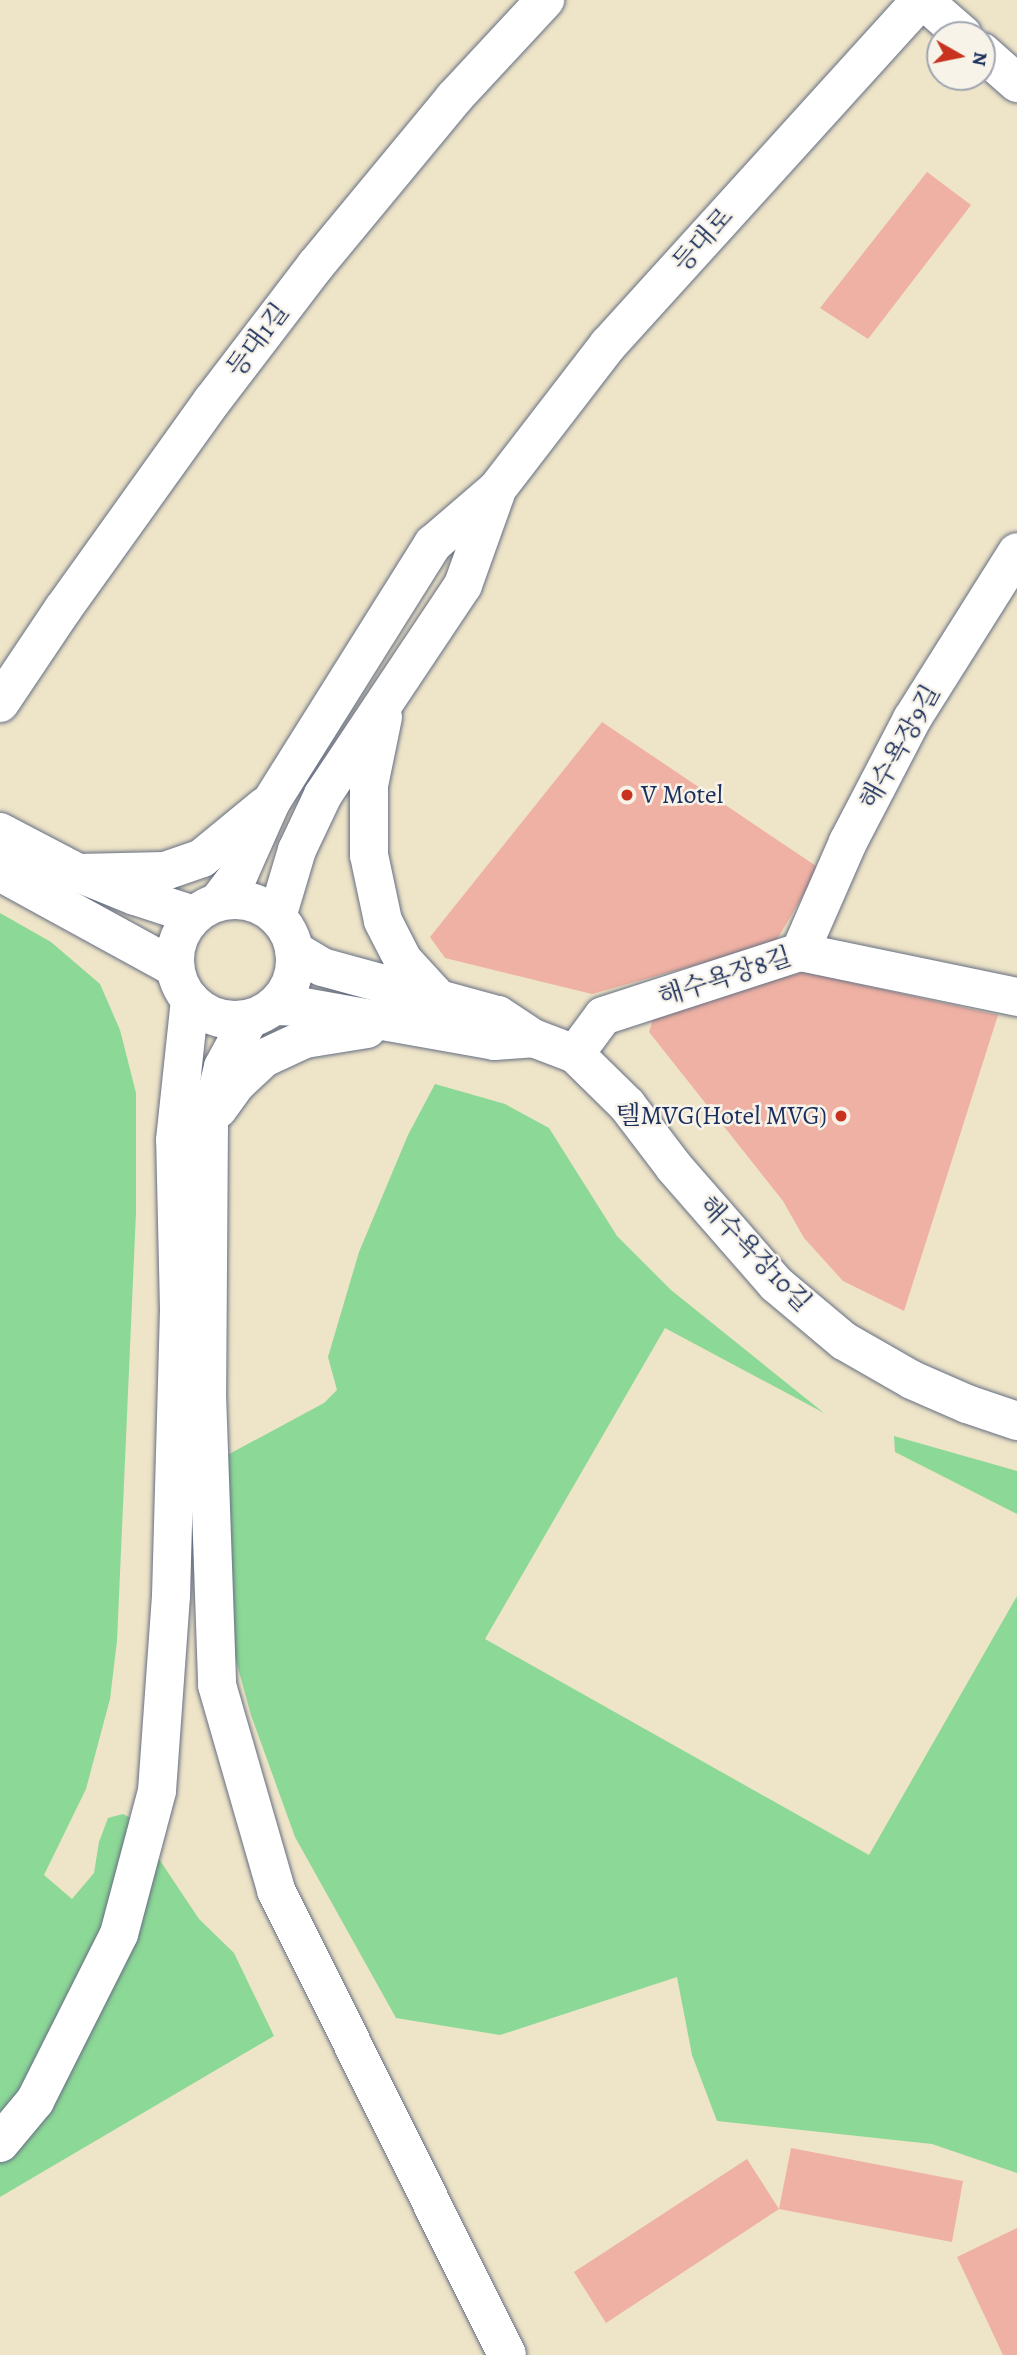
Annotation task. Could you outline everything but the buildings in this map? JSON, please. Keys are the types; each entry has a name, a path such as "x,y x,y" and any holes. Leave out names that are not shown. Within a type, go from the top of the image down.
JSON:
{"street":[{"name":"등대1길","path":"0,703 63,608 204,412 316,265 454,98 545,0"},
{"path":"922,0 946,21"},
{"name":"등대로","path":"497,489 608,345 922,0"},
{"path":"996,64 1017,83"},
{"path":"497,489 463,585 323,796 297,850 286,934 293,975 289,986 261,1012 223,1067 209,1123 207,1394 217,1685 276,1890 505,2354"},
{"path":"0,2143 35,2101 119,1934 157,1791 172,1583 179,1310 175,1140 182,984 178,939 239,874 271,802 433,544 497,489"},
{"name":"해수욕장9길","path":"800,952 848,842 912,719 1017,552"},
{"path":"387,696 369,785 369,855 383,921 403,960 436,996"},
{"path":"78,873 165,872 202,858 271,802"},
{"path":"0,832 78,873 135,897 206,909 245,900 262,906 286,934 322,967 498,1015 533,1038"},
{"path":"0,872 182,984 212,1016 230,1020 261,1012 304,1007 494,1041 533,1038"},
{"name":"해수욕장8길","path":"575,1054 603,1016 800,952 1017,997"},
{"path":"209,1123 236,1084 264,1058 305,1039 406,1024"},
{"name":"해수욕장10길","path":"533,1038 575,1054 627,1105 674,1167 776,1284 844,1341 912,1380 967,1404 1017,1421"}],"green space":[{"path":"0,913 51,942 100,984 120,1030 136,1093 136,1212 117,1641 110,1699 86,1789 44,1875 72,1899 94,1873 99,1842 108,1818 123,1814 148,1827 155,1853 199,1919 234,1953 274,2036 0,2197"},
{"path":"435,1084 505,1104 549,1128 617,1236 671,1290 824,1413 665,1328 485,1639 869,1855 1017,1596 1017,2173 932,2144 717,2121 692,2055 677,1977 500,2035 396,2018 295,1837 251,1715 217,1592 218,1460 324,1403 337,1390 328,1357 359,1252 408,1135"},
{"path":"894,1436 1017,1471 1017,1514 895,1452"}],"place":[{"name":"V Motel","path":"627,795"},
{"name":"텔MVG(Hotel MVG)","path":"841,1116"}]}
